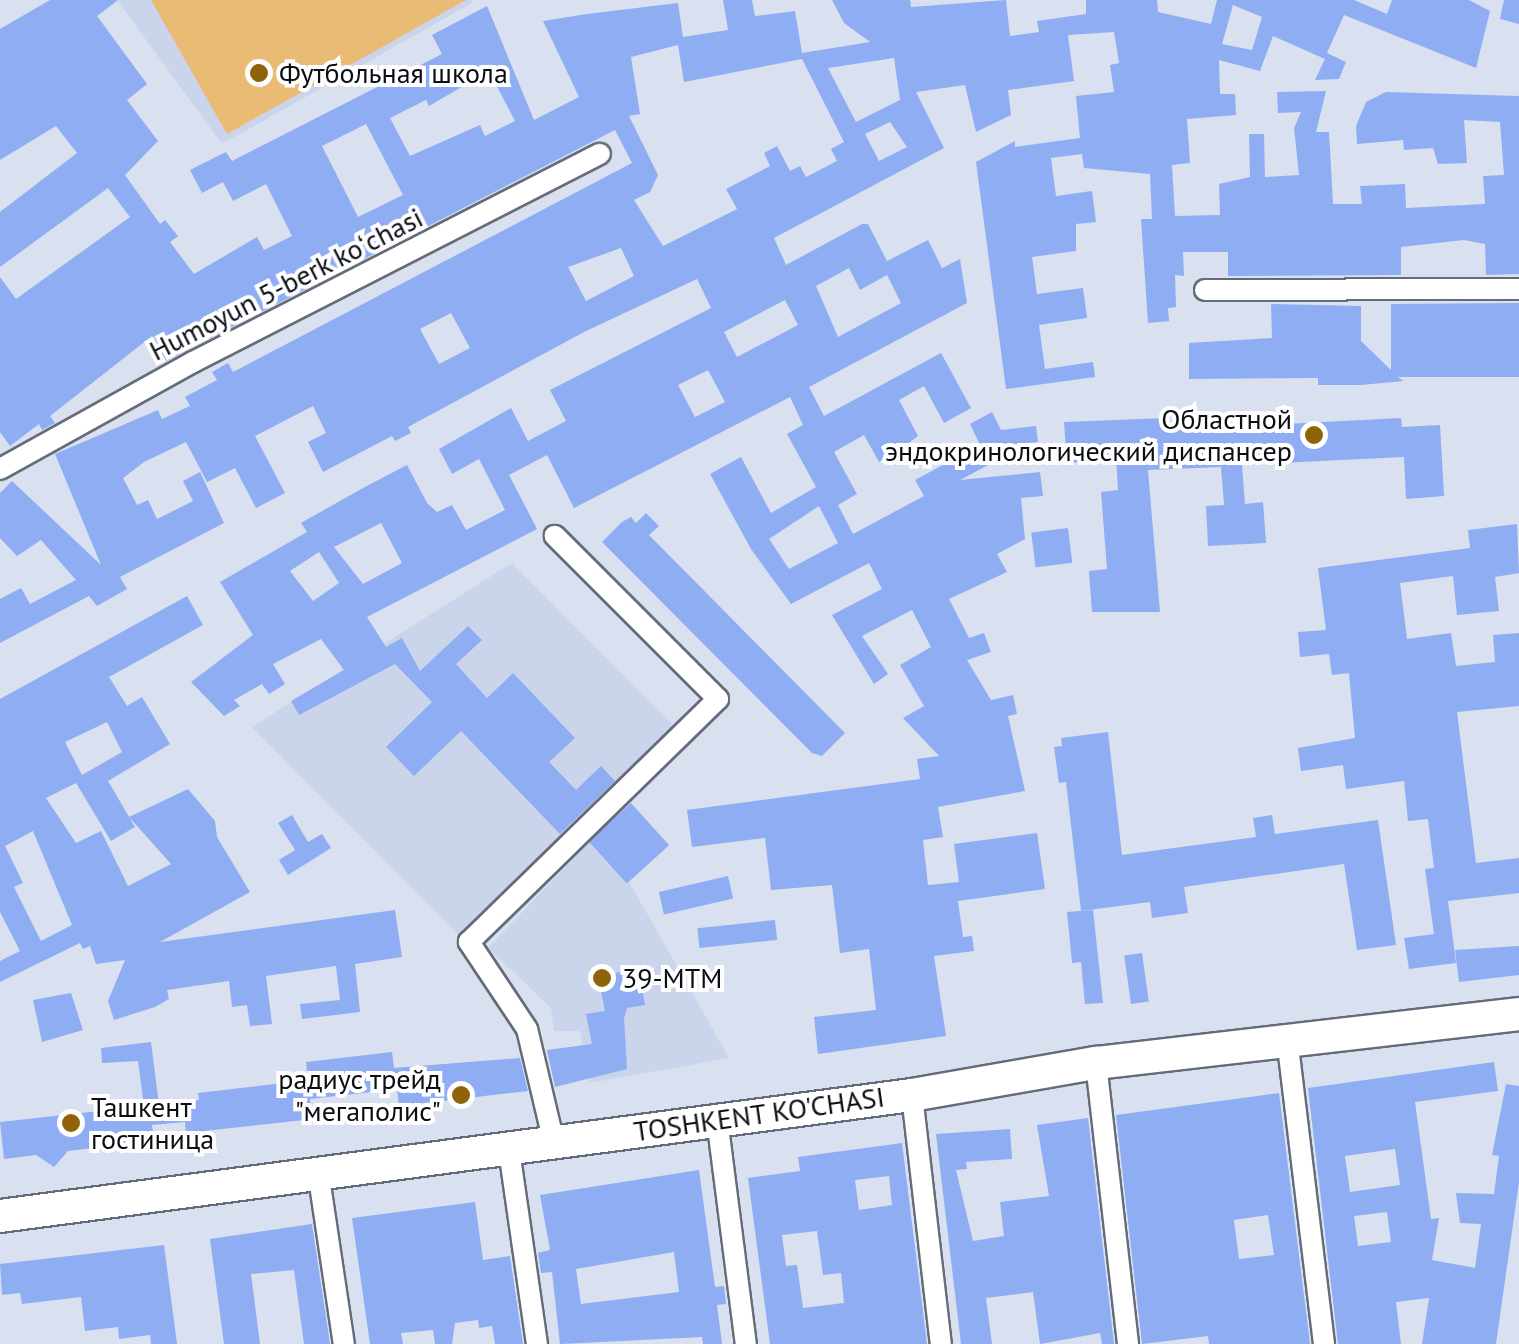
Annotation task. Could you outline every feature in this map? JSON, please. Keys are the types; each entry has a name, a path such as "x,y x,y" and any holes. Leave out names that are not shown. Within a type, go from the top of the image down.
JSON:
{"main road":[{"name":"TOSHKENT KO'CHASI","path":"0,1216 318,1170 509,1150 912,1094 1096,1063 1519,1014"}],"street":[{"name":"Humoyun 5-berk koʻchasi","path":"1,466 193,362 600,154"},
{"path":"1205,290 1519,288"},
{"path":"554,1143 527,1029 469,942 718,699 555,536"},
{"path":"1287,1038 1324,1344"},
{"path":"1096,1063 1128,1344"},
{"path":"912,1094 941,1344"},
{"path":"718,1118 746,1344"},
{"path":"509,1150 537,1344"},
{"path":"318,1170 344,1344"}],"shaded area":[{"name":"Футбольная школа","path":"117,0 472,0 472,3 222,144"},
{"name":"Футбольная школа","path":"151,0 466,0 227,134"},
{"path":"512,563 677,729 464,940 252,727"},
{"name":"39-MTM","path":"591,840 628,880 729,1058 589,1083 580,1031 554,1031 551,1008 488,948"}],"building":[{"path":"50,0 118,0 97,16 147,84 127,100 158,141 125,175 160,224 165,220 178,236 170,242 194,274 257,237 264,250 292,236 266,184 233,201 223,182 202,193 190,170 226,152 232,161 442,54 432,35 487,6 534,120 579,97 543,21 587,14 678,3 683,37 728,30 723,0 752,0 755,16 795,11 802,53 870,42 844,23 832,0 910,0 911,7 1006,0 1010,36 1039,32 1037,21 1086,14 1086,0 1157,0 1158,12 1211,24 1217,0 1354,0 1387,14 1392,0 1469,0 1490,11 1476,68 1344,15 1327,53 1346,62 1339,79 1315,80 1325,59 1273,36 1260,71 1219,60 1220,94 1235,94 1236,115 1187,119 1190,163 1172,165 1175,216 1220,215 1219,184 1250,177 1249,134 1264,134 1265,177 1299,175 1294,128 1301,112 1278,113 1277,92 1326,91 1316,132 1329,132 1333,204 1362,204 1360,186 1405,184 1406,208 1485,204 1483,176 1504,175 1500,122 1464,120 1467,163 1438,164 1433,148 1404,150 1403,140 1357,144 1356,126 1366,102 1386,92 1519,96 1519,274 1486,275 1485,244 1464,240 1401,247 1401,275 1228,276 1228,252 1183,252 1184,276 1175,275 1176,307 1168,308 1169,321 1148,323 1141,219 1152,219 1150,174 1084,168 1082,154 1051,158 1056,196 1092,191 1096,222 1076,224 1076,251 1032,257 1037,294 1083,288 1087,318 1039,325 1045,369 1093,362 1095,377 1006,389 976,162 1015,141 1015,147 1080,138 1076,96 1114,92 1110,65 1119,63 1114,32 1068,35 1074,81 1008,90 1011,115 976,132 965,85 916,92 944,148 774,238 786,265 862,224 868,224 887,261 928,240 942,268 960,259 967,303 809,387 824,416 941,353 971,408 944,423 924,386 899,400 918,436 897,452 879,462 864,435 834,452 857,494 838,505 853,534 924,496 915,480 980,445 970,424 992,412 1001,430 1036,426 1038,442 1010,445 1013,452 960,480 1040,472 1043,496 1021,498 1025,539 997,554 1007,572 949,599 969,638 984,633 991,652 967,660 991,700 1013,695 1017,714 1008,716 1025,791 938,807 943,837 923,840 928,885 959,882 954,844 1037,833 1045,889 958,901 963,937 972,936 974,951 934,956 946,1036 818,1054 814,1017 876,1010 869,949 840,953 832,885 771,890 765,838 692,847 687,810 920,779 917,759 939,756 903,718 924,706 900,665 931,647 912,610 862,636 888,674 874,684 832,615 882,589 869,563 791,604 751,549 710,474 741,457 771,513 816,487 787,434 803,425 790,397 574,508 547,455 509,475 537,529 367,617 386,647 402,638 420,671 468,626 482,640 456,664 487,698 513,673 575,738 549,762 576,790 601,766 615,781 560,834 461,731 414,776 386,747 432,702 395,664 299,715 291,701 344,670 321,639 273,664 285,684 269,694 262,684 234,700 240,706 224,716 191,682 253,635 220,582 307,532 301,523 363,488 407,465 427,503 437,512 452,505 466,530 505,510 479,459 452,474 439,449 511,408 528,441 566,421 550,390 711,308 697,279 584,332 408,427 411,433 395,441 392,436 323,472 308,442 326,433 313,406 255,436 285,493 256,508 235,468 207,482 186,442 144,462 123,478 137,505 148,500 157,519 193,501 183,481 200,472 224,523 120,577 127,589 97,606 89,596 0,643 0,599 21,588 30,604 76,580 41,540 17,556 0,538 0,493 12,481 101,565 55,454 158,410 162,419 190,406 185,397 217,380 212,372 228,363 233,372 632,163 615,130 166,361 152,336 50,416 55,423 42,430 39,424 10,446 0,432 0,277 16,299 130,217 108,188 0,267 0,212 77,153 56,126 0,160 0,29","holes":["1233,5 1262,17 1252,50 1222,44","678,45 684,82 802,59 844,142 831,149 837,161 806,177 800,166 790,171 777,146 764,153 770,166 726,189 737,209 663,246 634,200 650,192 658,175 629,116 640,114 631,57","894,58 900,100 856,122 828,68","489,71 515,121 485,136 480,125 410,156 390,118 426,100 429,106","890,122 907,147 879,161 865,134","366,124 403,195 358,217 322,146","621,248 634,276 586,301 568,267","849,268 860,290 887,275 901,303 838,337 816,286","785,300 798,325 737,357 724,332","451,313 470,348 439,364 420,329","708,370 725,402 695,417 678,385","819,506 838,543 789,569 769,539","381,523 402,563 363,584 334,547","319,552 339,583 313,601 290,571"]},
{"path":"1504,0 1519,0 1519,24 1500,19"},
{"path":"1519,303 1519,377 1398,377 1403,381 1361,385 1318,385 1318,378 1189,379 1189,343 1272,338 1271,304 1361,306 1361,341 1391,370 1391,304"},
{"path":"1167,418 1168,430 1401,418 1402,427 1440,425 1444,496 1406,499 1404,457 1242,465 1245,504 1263,502 1266,543 1208,546 1206,506 1224,505 1221,467 1148,470 1160,612 1092,612 1089,571 1107,569 1101,492 1118,490 1116,456 1067,464 1064,422"},
{"path":"646,513 659,526 649,535 845,733 822,756 812,753 602,542 622,522 631,517 636,523"},
{"path":"1517,524 1519,573 1495,577 1499,611 1457,615 1453,576 1400,583 1407,639 1451,633 1456,666 1495,662 1493,635 1519,633 1519,706 1457,712 1476,863 1519,858 1519,893 1448,901 1456,963 1409,969 1404,938 1434,934 1425,869 1434,868 1428,819 1408,821 1404,781 1346,789 1343,765 1301,771 1298,748 1355,738 1349,673 1332,675 1329,654 1300,657 1298,632 1326,630 1318,568 1470,548 1468,530"},
{"path":"1068,528 1072,563 1036,567 1031,533"},
{"path":"187,596 203,625 109,677 127,706 142,697 170,744 108,781 129,817 188,789 215,821 217,837 250,892 160,942 395,910 402,957 355,964 360,1012 302,1019 300,1004 340,1000 336,966 266,976 272,1024 250,1026 247,1005 232,1007 229,981 167,990 169,999 155,1007 114,1020 108,1001 125,960 96,964 90,946 83,949 80,943 0,982 0,961 20,951 0,912 0,699","holes":["107,722 122,752 82,775 65,742","76,783 111,841 135,827 129,817 171,864 128,886 101,831 76,843 46,798","33,831 72,925 41,941 14,887 23,883 5,846"]},
{"path":"1108,732 1122,855 1256,837 1253,818 1272,815 1275,834 1378,820 1396,945 1357,950 1344,864 1184,887 1188,913 1152,918 1150,902 1081,911 1066,782 1059,783 1054,747 1062,746 1061,738"},
{"path":"631,803 669,845 627,883 589,841"},
{"path":"292,815 308,842 322,834 331,848 288,875 279,860 295,850 278,823"},
{"path":"728,876 733,898 664,914 659,892"},
{"path":"1093,910 1103,1003 1085,1004 1081,962 1072,963 1067,912"},
{"path":"775,920 777,940 700,948 697,928"},
{"path":"1519,946 1519,975 1459,982 1455,950"},
{"path":"1142,953 1149,1002 1131,1004 1124,956"},
{"name":"39-MTM","path":"639,969 645,1005 627,1008 624,1018 627,1069 555,1087 547,1050 592,1044 586,1014 605,1011 598,976"},
{"path":"71,993 83,1030 42,1042 33,1000"},
{"path":"151,1042 159,1105 199,1100 198,1093 308,1080 306,1062 392,1052 394,1068 520,1058 528,1091 399,1106 397,1089 310,1099 313,1119 186,1133 185,1122 152,1125 154,1141 68,1151 54,1167 36,1155 4,1159 0,1122 144,1106 138,1061 102,1063 101,1048"},
{"path":"1494,1062 1498,1091 1415,1102 1431,1219 1439,1218 1432,1260 1475,1268 1481,1224 1460,1223 1456,1193 1494,1194 1499,1156 1492,1155 1506,1084 1519,1086 1519,1182 1496,1344 1422,1344 1429,1298 1396,1302 1401,1344 1338,1344 1308,1088","holes":["1395,1149 1400,1185 1350,1192 1345,1156","1387,1212 1391,1242 1358,1246 1354,1216"]},
{"path":"1279,1093 1310,1344 1209,1344 1208,1336 1142,1344 1116,1115","holes":["1268,1215 1274,1255 1239,1259 1234,1220"]},
{"path":"1088,1118 1114,1344 1102,1344 1100,1333 1040,1344 1033,1292 986,1298 992,1344 961,1344 936,1134 1010,1129 1012,1159 966,1162 967,1169 956,1170 973,1241 1004,1236 1000,1202 1049,1196 1037,1125"},
{"path":"902,1143 927,1344 770,1344 748,1178 800,1171 798,1157","holes":["889,1176 892,1205 859,1210 855,1180","817,1231 823,1275 841,1273 844,1303 803,1308 797,1265 786,1266 782,1235"]},
{"path":"699,1170 715,1287 724,1286 726,1304 717,1305 722,1344 703,1344 702,1337 560,1344 552,1272 541,1273 538,1253 550,1250 540,1195","holes":["674,1252 679,1292 581,1304 576,1269"]},
{"path":"475,1202 483,1260 510,1256 523,1344 495,1344 492,1326 479,1328 478,1320 455,1323 452,1344 435,1344 433,1330 401,1333 403,1344 370,1344 352,1218"},
{"path":"312,1224 330,1344 304,1344 294,1270 251,1274 260,1344 224,1344 210,1239"},
{"path":"164,1245 177,1344 151,1344 150,1335 119,1339 118,1327 85,1331 81,1297 22,1304 20,1293 2,1295 0,1264"}],"place":[{"name":"Футбольная школа","path":"259,73"},
{"name":"Областной эндокринологический диспансер","path":"1314,435"},
{"name":"39-MTM","path":"602,978"},
{"name":"радиус трейд \"мегаполис\"","path":"461,1095"},
{"name":"Ташкент гостиница","path":"71,1123"}]}
